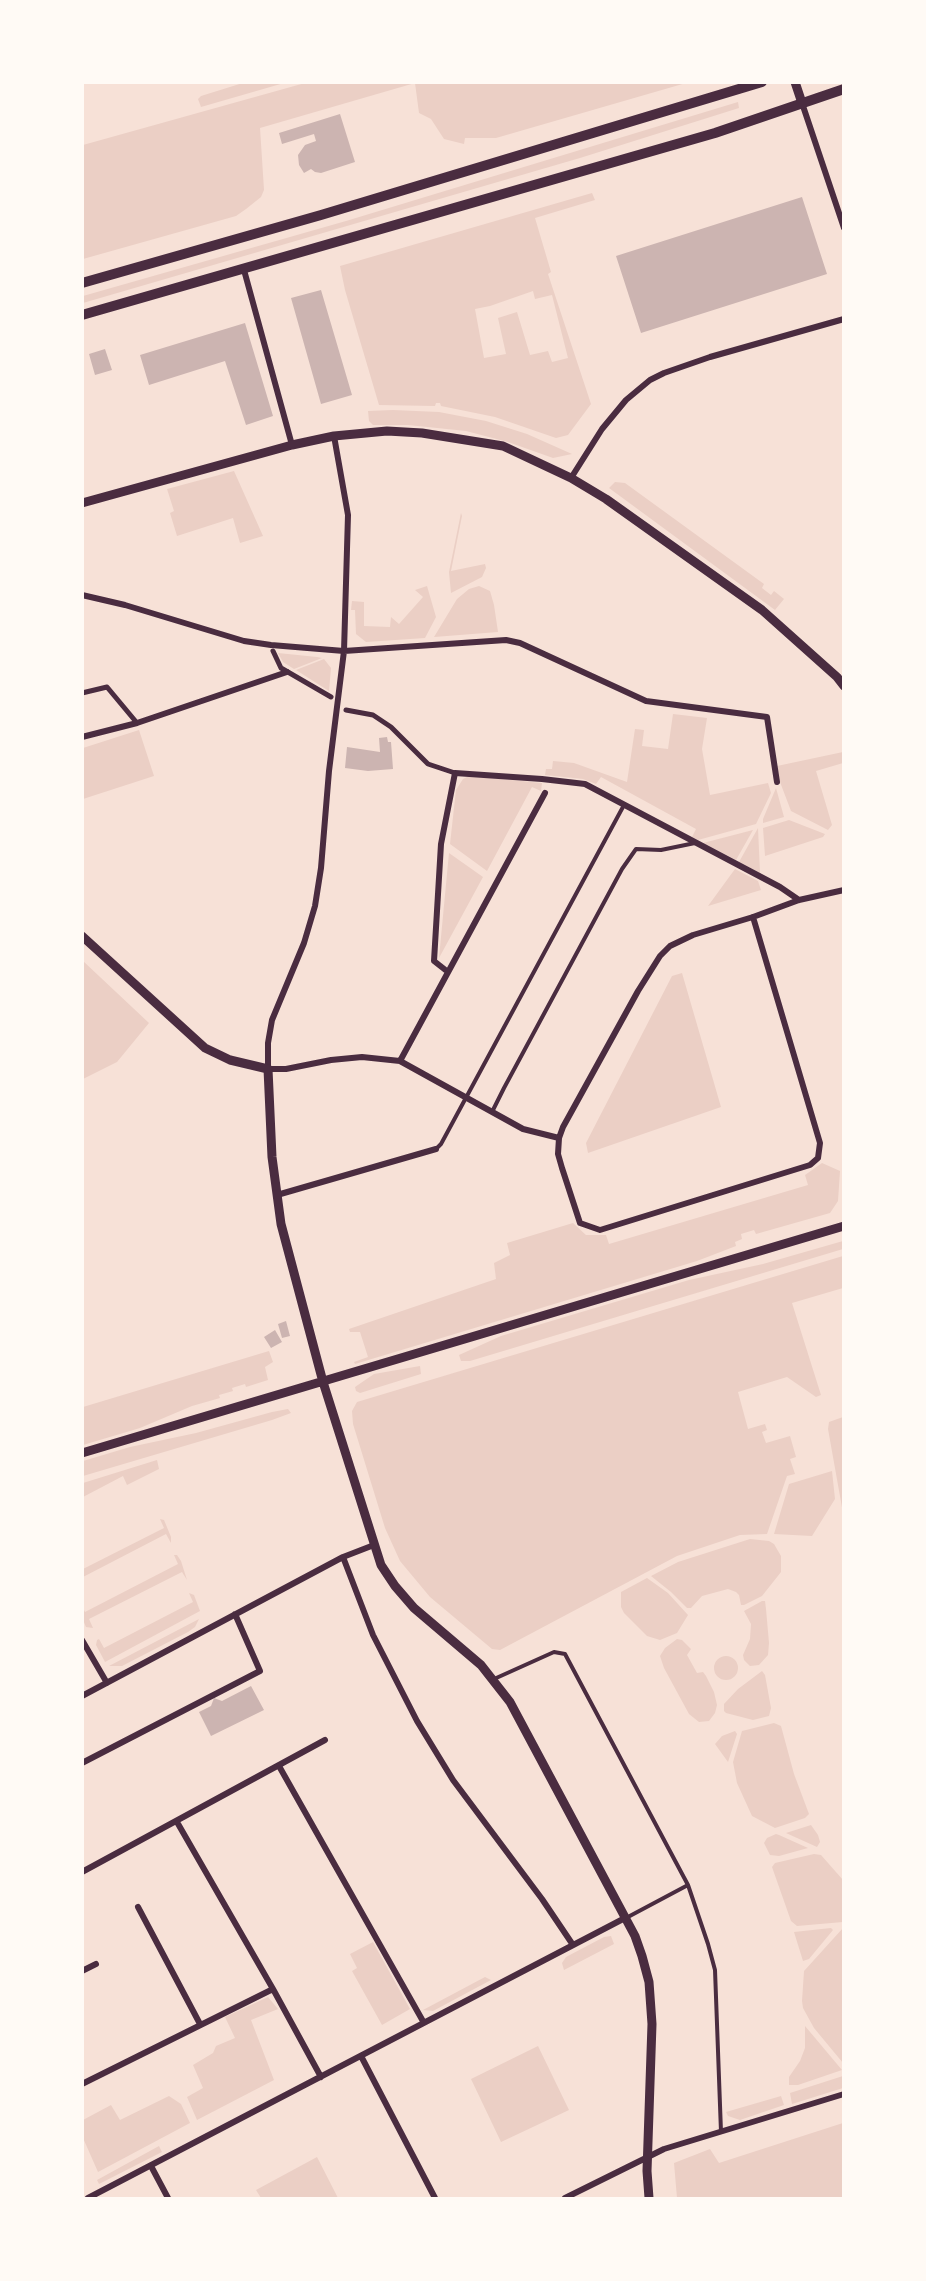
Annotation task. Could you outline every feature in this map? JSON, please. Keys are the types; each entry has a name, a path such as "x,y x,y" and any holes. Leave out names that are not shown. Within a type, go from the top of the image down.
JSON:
{"main road":[{"path":"82,283 636,122 762,82"},
{"path":"82,315 715,133 843,88"}],"street":[{"path":"795,82 843,228"},
{"path":"244,270 292,445"},
{"path":"572,478 602,429 626,400 650,380 710,357 843,319"},
{"path":"82,503 292,445 334,436 387,431 422,433 503,446 572,478 606,499 762,610 841,679"},
{"path":"334,436 348,515 344,651 329,771 321,868 315,906 304,943 273,1020 268,1043 272,1157 282,1230 323,1383 374,1545 385,1571 408,1602 472,1656 494,1679 522,1720 635,1936 645,1963 653,2039 648,2156 649,2199"},
{"path":"82,596 125,605 244,641 344,651 506,640 520,644 646,701 767,717 777,782"},
{"path":"273,651 281,668 331,697"},
{"path":"82,737 137,723 287,672"},
{"path":"82,693 107,687 137,723"},
{"path":"346,710 373,715 392,727 428,764 455,773 585,784 780,887 799,900"},
{"path":"448,972 434,961 441,844 455,773"},
{"path":"400,1061 545,793"},
{"path":"753,917 820,1143 818,1158 810,1166 600,1230 580,1223 560,1161 559,1138 563,1127 660,956 682,939 799,900 843,890"},
{"path":"82,936 206,1048 230,1060 268,1069 286,1069 331,1060 362,1057 400,1061 533,1133 559,1138"},
{"path":"277,1196 436,1149"},
{"path":"82,1454 843,1226"},
{"path":"82,1696 343,1557 374,1545"},
{"path":"343,1557 374,1635 417,1720 453,1780 542,1899 573,1945"},
{"path":"82,1763 260,1671 235,1614"},
{"path":"82,1640 107,1683"},
{"path":"82,1872 325,1740"},
{"path":"279,1766 424,2023"},
{"path":"177,1822 321,2078"},
{"path":"138,1907 200,2024"},
{"path":"88,2199 625,1918"},
{"path":"82,1971 96,1964"},
{"path":"82,2084 273,1989"},
{"path":"362,2056 435,2199"},
{"path":"565,2199 664,2149 843,2094"},
{"path":"151,2166 168,2199"}],"lane":[{"path":"436,1149 441,1144 625,805"},
{"path":"492,1112 616,879 636,849 662,850 695,843"},
{"path":"494,1679 554,1652 565,1654 688,1885 715,1970 722,2132"},
{"path":"625,1918 688,1885"}],"shaded area":[{"path":"246,82 284,83 201,107 198,99 201,96"},
{"path":"305,83 415,83 260,128 264,190 261,197 236,216 83,259 83,145"},
{"path":"415,83 686,83 496,138 465,138 464,144 444,139 431,119 419,113"},
{"path":"738,102 739,108 580,158 83,303 83,296 346,221"},
{"path":"592,193 595,200 535,218 551,272 548,274 591,404 568,435 556,438 495,417 441,406 440,403 436,403 435,406 379,405 340,266","holes":["533,291 535,299 552,295 568,358 552,362 548,351 530,355 517,312 498,318 506,354 484,358 475,309"]},
{"path":"368,411 439,412 486,421 527,434 572,454 553,458 508,442 466,431 408,425 373,425 369,421"},
{"path":"234,471 263,536 240,543 233,518 177,536 170,513 174,511 167,489"},
{"path":"615,482 625,483 764,584 762,588 771,595 774,591 784,599 775,610 609,488"},
{"path":"461,513 451,571 485,564 486,568 482,577 451,593 449,572"},
{"path":"427,586 436,617 425,638 366,642 356,634 355,610 351,610 352,601 364,602 364,626 390,627 391,617 399,624 423,597 415,590"},
{"path":"479,586 490,591 498,632 434,637 457,599 469,589"},
{"path":"278,653 322,658 294,669 283,662"},
{"path":"324,659 331,668 329,691 296,670"},
{"path":"673,714 707,718 702,749 710,795 768,783 771,793 756,824 698,840 692,837 696,829 601,777 596,784 583,779 545,775 546,769 552,769 553,761 574,763 627,782 635,729 644,730 642,746 668,749"},
{"path":"139,730 154,776 83,799 83,748"},
{"path":"843,752 843,763 816,771 832,825 828,830 791,811 780,782 777,766"},
{"path":"469,776 542,783 541,791 532,787 487,871 450,844 456,790 463,779"},
{"path":"776,788 784,817 763,823 763,819"},
{"path":"789,820 825,834 823,837 765,856 763,828"},
{"path":"758,828 760,873 739,862"},
{"path":"753,830 736,860 703,843"},
{"path":"449,853 483,877 439,958"},
{"path":"735,869 758,881 761,890 708,906"},
{"path":"83,961 149,1023 117,1062 83,1079"},
{"path":"682,973 721,1107 588,1153 586,1143 672,976"},
{"path":"822,1163 840,1171 838,1201 830,1213 756,1234 754,1230 741,1234 742,1239 735,1242 736,1246 697,1261 355,1364 354,1362 368,1357 360,1332 350,1332 349,1329 496,1279 494,1263 510,1255 507,1243 573,1223 586,1235 606,1235 609,1244 808,1185 805,1175"},
{"path":"843,1241 843,1249 470,1361 461,1361 459,1355 501,1336 689,1280 763,1264"},
{"path":"843,1256 843,1288 792,1303 821,1395 816,1397 787,1377 738,1392 748,1429 765,1424 767,1430 762,1432 766,1443 790,1436 796,1457 790,1459 795,1474 787,1476 767,1534 740,1535 677,1556 500,1650 492,1649 430,1597 400,1561 385,1528 353,1424 352,1411 357,1402"},
{"path":"269,1351 273,1362 265,1367 268,1380 246,1387 245,1384 232,1388 233,1391 219,1395 220,1398 192,1406 140,1428 83,1445 83,1407"},
{"path":"420,1366 421,1374 360,1393 356,1391 355,1387 374,1374"},
{"path":"288,1409 291,1413 272,1420 83,1476 83,1461 130,1447 196,1433"},
{"path":"844,1417 843,1513 828,1429 829,1422"},
{"path":"157,1460 159,1469 127,1485 123,1476 83,1497 83,1483"},
{"path":"832,1471 835,1499 812,1536 774,1534 789,1484"},
{"path":"160,1519 164,1520 171,1543 166,1534 83,1577 83,1569 164,1528"},
{"path":"750,1539 769,1541 774,1544 781,1556 781,1572 762,1596 744,1605 741,1605 736,1592 728,1589 702,1596 691,1608 687,1608 651,1576 678,1562"},
{"path":"174,1555 177,1555 181,1561 187,1580 182,1572 89,1619 93,1628 86,1627 83,1620 83,1608 85,1612 178,1564"},
{"path":"647,1578 668,1593 688,1615 677,1633 660,1640 647,1636 621,1607 621,1592"},
{"path":"189,1593 194,1595 200,1611 105,1662 96,1645 97,1640 99,1639 104,1648 193,1602"},
{"path":"765,1601 766,1609 768,1655 759,1665 750,1666 744,1660 743,1655 750,1639 751,1624 744,1611"},
{"path":"199,1619 195,1627 188,1632 122,1666 109,1666"},
{"path":"677,1639 682,1640 691,1649 687,1655 697,1673 703,1672 706,1676 714,1692 717,1705 709,1721 699,1722 689,1714 664,1668 660,1656 665,1648"},
{"path":"726,1656 735,1659 738,1668 735,1677 726,1680 717,1677 714,1668 717,1659"},
{"path":"762,1671 765,1675 771,1708 769,1716 753,1720 726,1713 724,1704 738,1689"},
{"path":"774,1723 781,1726 794,1774 809,1814 805,1818 775,1828 752,1816 737,1783 733,1762 742,1731"},
{"path":"735,1731 737,1734 728,1762 715,1744 722,1736"},
{"path":"811,1825 820,1842 817,1847 786,1833"},
{"path":"776,1834 808,1848 779,1856 770,1855 764,1843 767,1838"},
{"path":"814,1854 821,1855 843,1880 843,1922 797,1926 791,1921 772,1867 775,1863"},
{"path":"831,1928 833,1930 809,1959 803,1961 794,1932"},
{"path":"843,1928 843,2063 814,2028 803,2008 802,2001 804,1971"},
{"path":"611,1936 614,1944 564,1970 562,1963 566,1957 604,1937"},
{"path":"373,1942 410,2009 382,2025 352,1971 357,1968 350,1954"},
{"path":"485,1977 491,1980 433,2011 423,2010"},
{"path":"268,1997 278,2009 251,2020 274,2080 197,2120 187,2097 203,2088 193,2065 213,2053 216,2046 235,2038 225,2017"},
{"path":"805,2026 842,2070 798,2085 789,2085 789,2077 800,2061 805,2048"},
{"path":"538,2046 569,2110 501,2142 471,2079"},
{"path":"843,2076 843,2088 792,2104 790,2093"},
{"path":"169,2096 181,2104 190,2123 98,2172 83,2138 83,2120 111,2105 120,2120"},
{"path":"781,2096 784,2105 740,2120 728,2116 726,2112"},
{"path":"843,2123 843,2198 677,2198 674,2163 710,2149 719,2163"},
{"path":"159,2146 162,2152 99,2184 97,2180"},
{"path":"317,2157 338,2198 261,2198 256,2190"}],"building":[{"path":"340,114 355,162 321,173 311,169 304,173 299,165 298,155 305,145 316,141 314,134 282,144 279,133"},
{"path":"802,197 827,274 641,333 616,256"},
{"path":"321,290 352,395 321,404 291,298"},
{"path":"245,323 273,416 246,425 225,361 149,385 140,355"},
{"path":"105,349 112,370 95,375 89,354"},
{"path":"387,737 388,742 391,742 393,769 368,771 345,768 347,747 380,752 379,738"},
{"path":"286,1321 290,1336 282,1338 278,1324"},
{"path":"275,1330 282,1342 271,1348 264,1337"},
{"path":"251,1686 264,1710 211,1736 199,1712 211,1706 214,1698 222,1701"}]}
